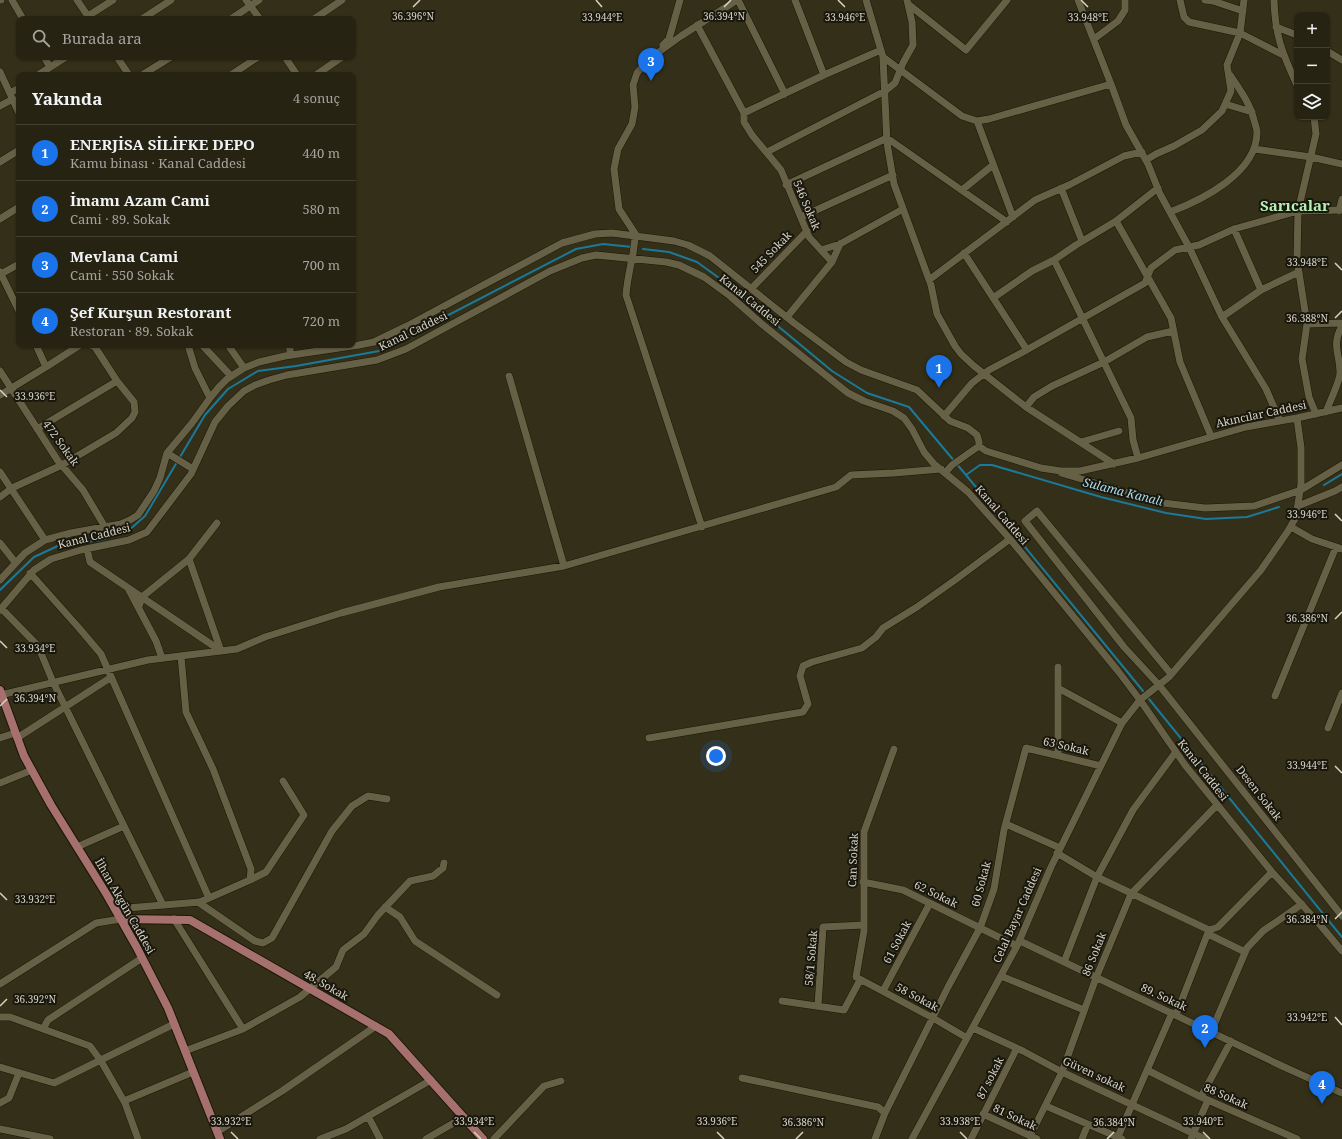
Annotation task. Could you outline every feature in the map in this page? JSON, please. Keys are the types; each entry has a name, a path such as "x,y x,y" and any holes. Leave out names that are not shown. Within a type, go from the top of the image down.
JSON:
{"main road":[{"name":"İlhan Akgün Caddesi","path":"1,693 24,756 51,805 121,918 168,1008 219,1136"},
{"name":"48. Sokak","path":"121,918 190,920 376,1026 389,1034 483,1139"}],"street":[{"path":"12,0 21,16"},
{"path":"77,0 88,16"},
{"path":"92,16 113,0"},
{"path":"147,16 171,0"},
{"path":"234,16 249,3 259,0"},
{"path":"318,16 342,0"},
{"path":"636,236 619,209 614,170 618,149 632,124 635,107 633,85 637,73 669,39 680,0"},
{"path":"649,59 697,25 738,0 785,94"},
{"path":"795,0 824,76"},
{"path":"866,0 882,54 887,138 894,184 929,280 937,314 955,346 984,373 1026,407 1114,464"},
{"path":"907,2 966,50 1007,0"},
{"path":"1078,0 1126,125 1142,152 1158,188 1189,247 1222,317 1266,389 1280,421"},
{"path":"1094,39 1118,21 1125,10 1125,0"},
{"path":"1180,0 1184,17 1189,22 1240,33 1283,55"},
{"path":"1210,0 1242,11"},
{"path":"1146,160 1202,130 1222,110 1231,91 1228,65 1240,33 1244,0"},
{"path":"1274,0 1276,27 1283,55 1297,84"},
{"path":"767,152 885,91 895,83 913,45 912,22 907,2"},
{"path":"249,3 258,16"},
{"name":"546 Sokak","path":"697,25 744,113 744,122 752,135 781,170 809,238 832,262"},
{"path":"1276,27 1294,34"},
{"path":"1330,53 1342,60"},
{"path":"744,113 824,76 882,54"},
{"path":"882,54 962,116 977,121 990,119 1111,84"},
{"path":"46,60 50,67"},
{"path":"42,72 61,60"},
{"path":"119,60 127,72"},
{"path":"147,72 166,60"},
{"path":"236,72 254,60"},
{"path":"287,60 294,72"},
{"path":"320,72 338,60"},
{"path":"0,72 16,107"},
{"path":"1170,212 1186,206 1224,184 1244,168 1254,149 1257,132 1252,112 1247,99 1229,73"},
{"path":"0,106 16,91"},
{"path":"1225,104 1252,112"},
{"path":"1314,120 1316,134 1298,211 1297,260 1307,324 1302,360 1309,397 1316,414"},
{"path":"977,121 1013,217"},
{"path":"786,184 887,138"},
{"path":"887,138 1007,222"},
{"path":"1254,149 1311,157 1342,164"},
{"path":"0,162 16,152"},
{"path":"929,280 1035,200 1124,156 1142,152"},
{"path":"962,190 993,165"},
{"path":"801,218 892,175"},
{"path":"1061,188 1082,241"},
{"path":"993,298 1032,271 1054,260 1116,221 1158,188"},
{"path":"944,416 972,383 984,373 1145,283 1151,268 1175,250 1199,245 1234,229 1298,211 1340,210 1342,199"},
{"path":"0,219 16,209"},
{"path":"821,250 840,244 903,209"},
{"path":"1116,221 1148,276 1170,318 1180,362 1211,436"},
{"path":"1234,229 1261,290"},
{"name":"545 Sokak","path":"752,288 806,231"},
{"path":"356,345 374,342 407,326 562,243 575,238 595,234 612,233 688,244 710,256 846,362 861,370 917,390 950,421 968,428 977,435 979,446 986,451 1163,504 1205,508 1254,506 1301,490 1342,465"},
{"path":"636,236 626,295 702,527"},
{"path":"787,317 832,262 840,244"},
{"path":"964,253 1027,350"},
{"name":"Kanal Caddesi","path":"1,609 30,573 51,559 129,540 147,532 186,480 190,467 220,415 244,391 255,385 286,375 361,364 390,356 406,349 550,271 582,258 596,255 666,262 679,265 704,277 730,296 848,393 864,401 893,411 904,418 912,429 924,452 943,471 968,492 1010,539 1140,700 1175,753 1216,804 1272,872 1302,904 1342,951"},
{"path":"1054,260 1131,418 1133,440 1138,458"},
{"path":"16,266 1,273 16,305"},
{"path":"1222,317 1261,290 1299,272"},
{"path":"1307,324 1342,323"},
{"path":"1326,412 1340,374 1337,335 1342,326"},
{"path":"1026,407 1034,397 1052,386 1104,362 1147,337 1173,331"},
{"path":"37,348 46,367"},
{"path":"0,395 75,348"},
{"path":"0,497 12,488 62,465 116,433 132,418 135,412 134,402 117,381 96,348"},
{"path":"189,348 196,368 210,398"},
{"path":"205,348 231,376"},
{"path":"230,348 244,368"},
{"path":"290,348 291,355"},
{"path":"0,580 15,562 25,553 45,540 71,533 121,524 138,515 154,491 170,455 210,398 231,376 244,368 259,362 291,355 339,348"},
{"name":"472 Sokak","path":"0,371 62,465 83,490 105,527"},
{"path":"509,376 564,566"},
{"path":"37,429 117,381"},
{"name":"Akıncılar Caddesi","path":"1041,468 1080,471 1138,458 1246,426 1297,418 1342,408"},
{"name":"Celal Bayar Caddesi","path":"912,1139 1019,943 1059,850 1122,723 1140,700 1171,674 1262,570 1291,527 1296,517 1301,490 1301,448 1297,418"},
{"path":"1081,442 1119,431"},
{"path":"1,693 148,660 237,649 265,637 341,613 439,587 564,566 836,487 851,475 943,471 979,446"},
{"path":"170,455 190,467"},
{"path":"0,472 45,540"},
{"path":"1298,506 1342,487"},
{"name":"Desen Sokak","path":"1171,674 1037,511 1025,521 1124,647 1159,685 1342,916"},
{"path":"139,607 142,597 189,559 217,523"},
{"path":"1276,696 1339,548 1312,539 1291,527"},
{"path":"649,738 803,712 808,704 800,676 803,666 862,648 876,637 883,628 942,589 1010,539"},
{"path":"0,543 15,562"},
{"path":"87,549 90,562 221,651"},
{"path":"189,559 221,651"},
{"path":"30,573 80,628 100,654 210,898"},
{"path":"129,588 156,641 162,658"},
{"path":"1,609 38,646 65,707 163,905"},
{"path":"181,656 186,712 213,769 251,869 250,880"},
{"path":"1058,667 1058,755"},
{"path":"0,738 16,736 110,678"},
{"path":"1058,688 1122,723"},
{"path":"1328,728 1342,693"},
{"name":"63 Sokak","path":"1026,748 1101,766"},
{"name":"60 Sokak","path":"874,1139 885,1113 948,986 980,928 994,889 1006,824 1026,748"},
{"name":"Can Sokak","path":"858,978 864,932 864,832 894,749"},
{"path":"1064,962 1097,877 1133,810 1175,753"},
{"path":"0,783 32,770"},
{"path":"115,909 198,902 266,872 304,815 283,781"},
{"path":"198,902 256,941 263,943 272,938 332,830 352,806 368,796 387,799"},
{"name":"86 Sokak","path":"1030,1136 1062,1072 1096,978 1131,894 1216,804"},
{"path":"1006,824 1059,850 1097,877 1245,952"},
{"path":"77,847 124,826"},
{"path":"185,1051 243,1029 300,997 336,967 343,950 364,934 378,915 410,881 433,876 443,868 444,863"},
{"path":"1046,1106 1119,1138 1131,1105 1174,1014 1208,932 1218,927 1272,872"},
{"name":"62 Sokak","path":"863,882 903,890 980,928 1019,943"},
{"name":"61 Sokak","path":"883,991 930,903"},
{"path":"1211,1032 1247,948 1263,931 1302,904"},
{"path":"385,907 400,917 415,941 497,995"},
{"path":"0,984 96,923 121,918"},
{"path":"174,920 243,1029"},
{"name":"58/1 Sokak","path":"818,1006 823,927 864,925"},
{"name":"89. Sokak","path":"1019,943 1064,962 1342,1093"},
{"path":"43,1029 48,1020 142,958"},
{"path":"1002,976 1084,1010"},
{"path":"782,1000 844,1010 858,978"},
{"name":"58 Sokak","path":"858,978 967,1038"},
{"path":"0,1017 10,1017 90,1046 101,1060 124,1102 138,1139"},
{"path":"0,1067 54,1083 174,1024"},
{"path":"219,1136 376,1026"},
{"name":"Güven sokak","path":"973,1028 1017,1048 1062,1072 1105,1091 1192,1137 1205,1139"},
{"path":"1192,1137 1204,1098 1231,1041"},
{"name":"87 sokak","path":"971,1139 1017,1048"},
{"name":"88 Sokak","path":"1147,1070 1204,1098 1297,1139"},
{"path":"124,1102 193,1072"},
{"path":"0,1103 9,1098 19,1073"},
{"path":"742,1078 878,1107 885,1113"},
{"path":"320,1139 346,1128 430,1080"},
{"path":"494,1139 544,1086 562,1082"},
{"name":"81 Sokak","path":"984,1114 1037,1139"},
{"path":"368,1116 380,1139"},
{"path":"426,1139 464,1117"},
{"path":"1082,1139 1088,1124"},
{"path":"0,1129 48,1139"}],"waterway":[{"path":"0,590 34,557 60,545 101,540 128,531 145,516 205,415 228,389 258,371 296,366 379,351 576,249 603,244 632,247"},
{"path":"643,249 669,252 697,262 726,283 832,371 867,393 909,407 1143,691"},
{"name":"Sulama Kanalı","path":"966,475 980,465 992,465 1101,497 1166,513 1206,519 1247,517 1279,507"},
{"name":"Sulama Kanalı","path":"1324,485 1342,474"},
{"path":"1149,699 1342,937"}],"place":[{"name":"Mevlana Cami","path":"651,81"},
{"name":"ENERJİSA SİLİFKE DEPO","path":"939,388"},
{"name":"İmamı Azam Cami","path":"1205,1048"},
{"name":"Şef Kurşun Restorant","path":"1322,1104"}],"district":[{"name":"Sarıcalar","path":"1295,206"}]}
